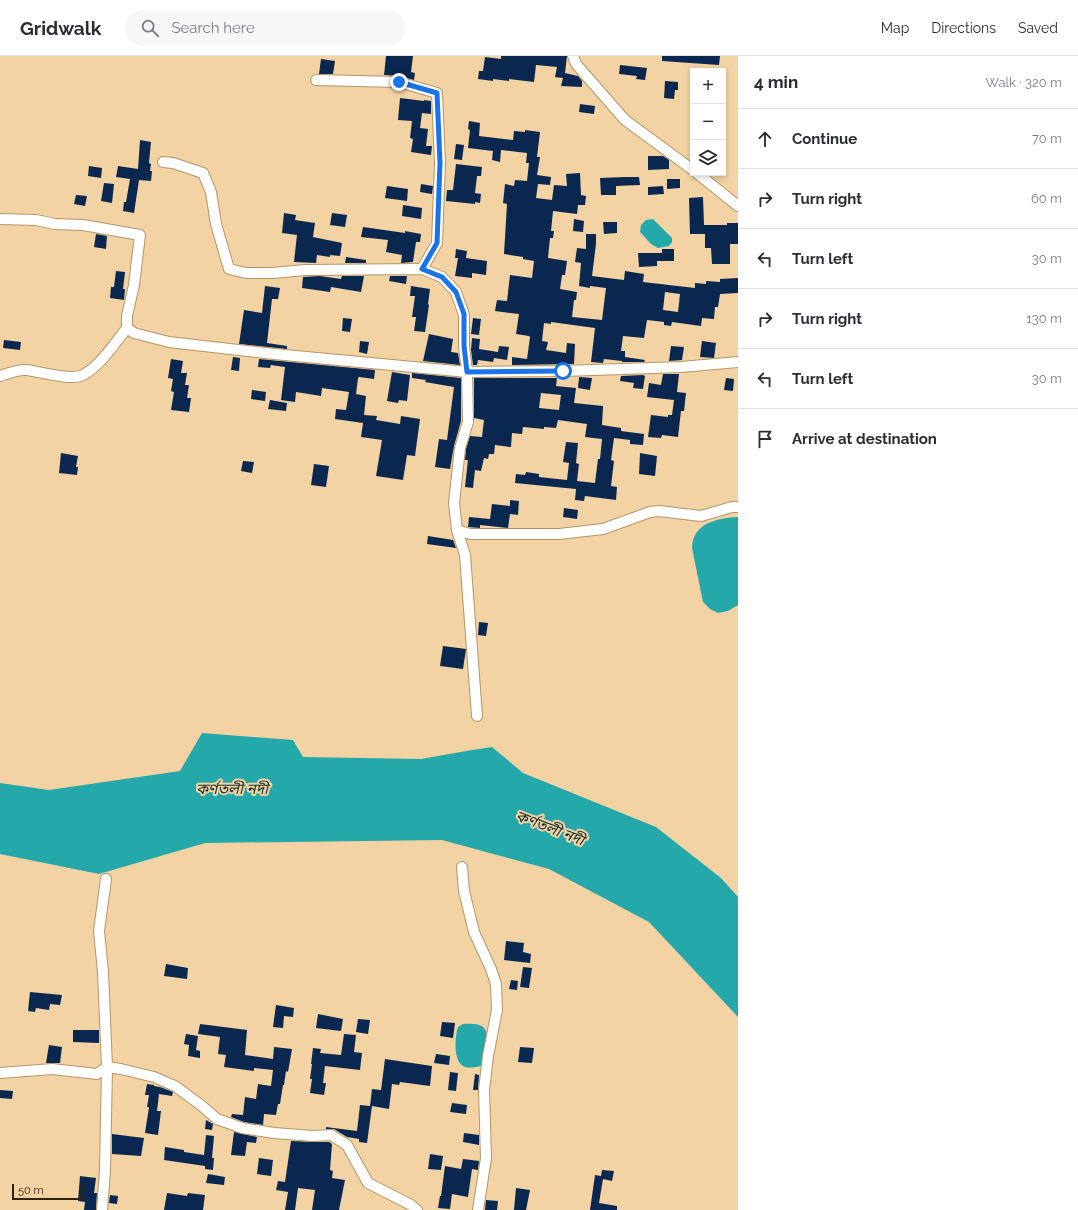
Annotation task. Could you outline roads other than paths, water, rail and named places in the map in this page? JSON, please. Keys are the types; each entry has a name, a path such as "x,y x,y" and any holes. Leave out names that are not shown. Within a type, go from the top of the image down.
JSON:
{"street":[{"path":"573,56 576,64 625,120 690,168"},
{"path":"316,80 399,82 437,93 440,163 437,243 422,269"},
{"path":"163,162 173,163 203,173 211,192 216,224 229,269 246,273 273,273 305,270 422,269 442,277 456,292 464,314 468,422 460,448 454,503 457,530 465,555 476,716"},
{"path":"701,176 738,206"},
{"path":"0,219 36,220 55,224 83,225 140,235 134,285 127,316 127,328 96,366 81,376 55,376 26,370 0,376"},
{"path":"127,328 134,333 169,342 282,355 467,372 563,371 681,367 738,362"},
{"path":"457,530 470,534 559,534 603,529 650,512 659,511 701,516 732,507 738,507"},
{"path":"462,867 464,891 474,932 496,984 497,1010 488,1056 484,1090 486,1158 478,1210"},
{"path":"102,1210 105,1170 107,1067 103,972 99,931 106,879"},
{"path":"0,1073 52,1069 97,1074 107,1067 154,1077 175,1086 217,1119 242,1128 274,1133 331,1136 347,1145 368,1183 411,1205 417,1210"}],"water":[{"path":"653,219 672,238 672,242 669,246 658,248 651,244 640,232 641,225 646,220"},
{"path":"738,517 738,605 728,611 718,613 710,609 703,602 692,548 693,540 701,527 722,519"},
{"name":"কর্ণতলী নদী","path":"202,733 293,740 303,757 421,759 492,747 523,773 656,827 721,878 738,897 738,1017 649,922 549,869 442,840 205,843 99,874 0,854 0,783 49,790 180,771"},
{"path":"463,1024 476,1024 484,1028 486,1031 487,1040 481,1066 472,1068 465,1067 458,1059 456,1053 456,1036 458,1027"}]}
